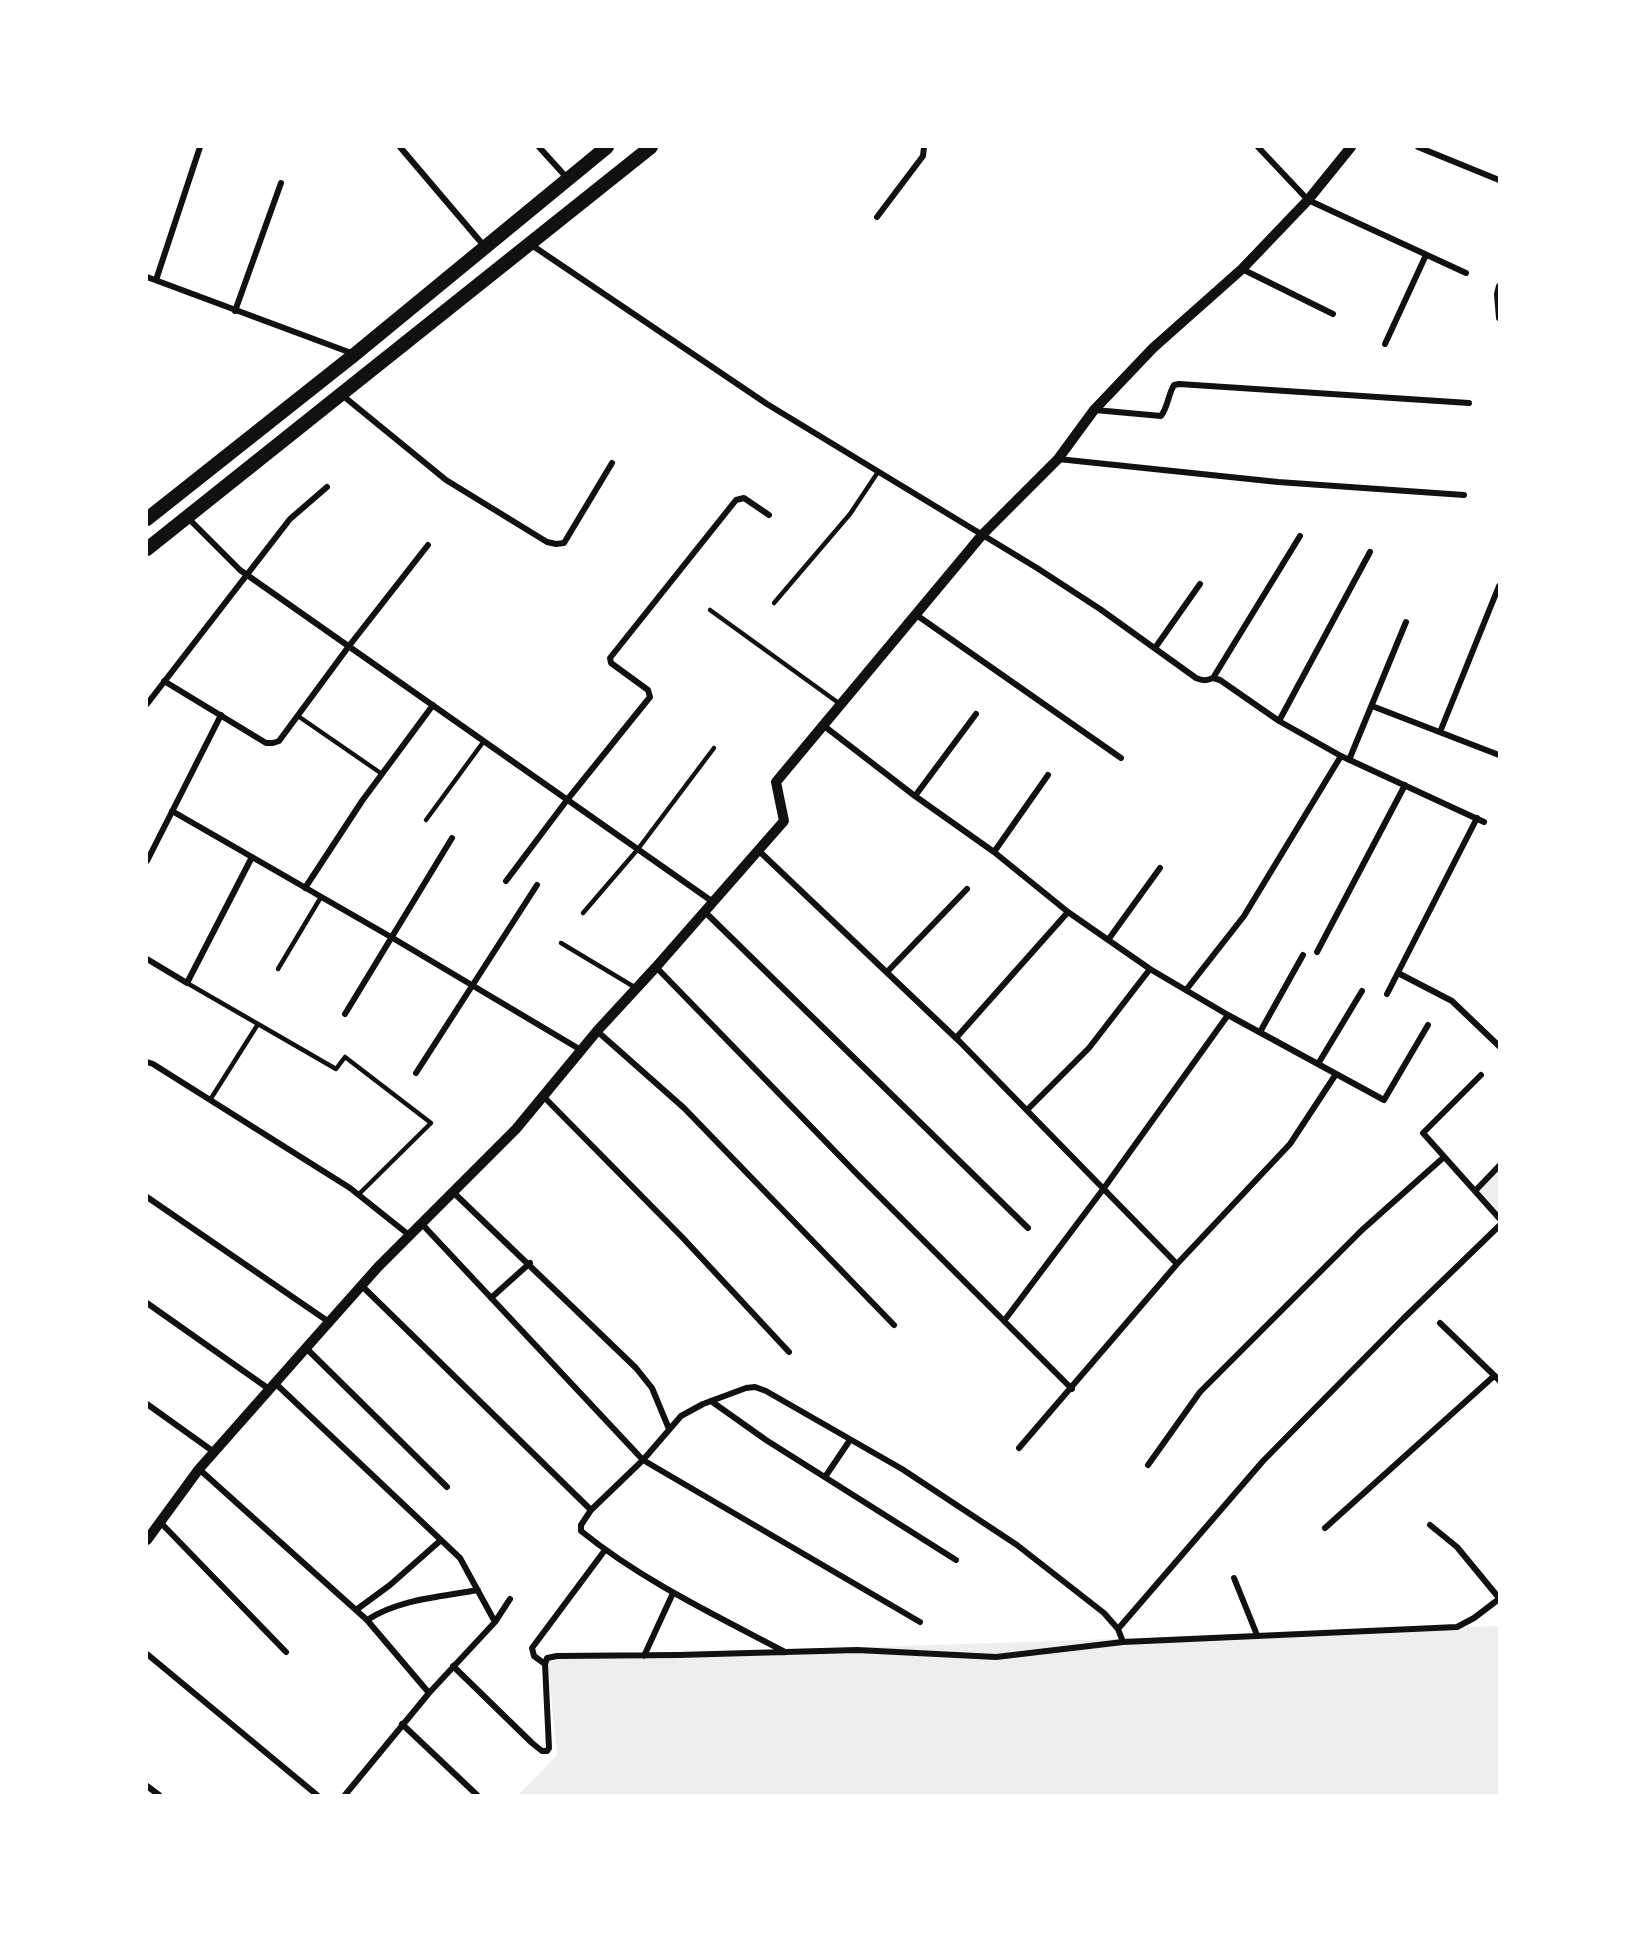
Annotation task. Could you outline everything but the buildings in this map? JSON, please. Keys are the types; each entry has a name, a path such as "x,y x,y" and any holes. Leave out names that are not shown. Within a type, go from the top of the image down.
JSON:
{"main road":[{"path":"147,519 354,354 607,147"},
{"path":"147,549 651,147"},
{"path":"170,501 187,518"}],"street":[{"path":"156,280 200,147"},
{"path":"400,147 485,248"},
{"path":"539,147 568,179"},
{"path":"877,217 923,156 924,147"},
{"path":"1258,147 1308,200 1466,273"},
{"path":"147,1540 199,1469 361,1285 516,1129 597,1031 784,821 776,782 982,535 1058,459 1094,410 1153,348 1242,268 1308,200 1351,147"},
{"path":"1418,147 1499,180"},
{"path":"236,311 281,183"},
{"path":"530,244 767,404 1100,609 1196,678 1207,681 1213,678 1300,536"},
{"path":"1385,344 1426,255"},
{"path":"1242,268 1333,314"},
{"path":"147,277 354,354"},
{"path":"1499,286 1497,294 1499,318"},
{"path":"1094,410 1161,416 1174,385 1179,384 1469,403"},
{"path":"341,395 446,480 547,543 564,543 612,463"},
{"path":"1058,459 1278,482 1464,495"},
{"path":"147,704 290,519 327,487"},
{"path":"506,880 650,697 648,690 611,663 610,658 736,500 744,498 769,515"},
{"path":"187,518 246,574 713,902"},
{"path":"164,681 266,743 279,741 428,545"},
{"path":"1279,721 1370,552"},
{"path":"1155,648 1200,584"},
{"path":"1440,732 1499,586"},
{"path":"915,614 1121,758"},
{"path":"1349,760 1407,622"},
{"path":"1213,678 1220,680 1279,721 1341,756 1484,822"},
{"path":"305,888 382,774 433,705"},
{"path":"1372,706 1499,754"},
{"path":"915,796 976,714"},
{"path":"147,861 221,715"},
{"path":"823,725 915,796 994,852 1068,912 1150,969 1228,1015 1384,1100 1428,1025"},
{"path":"1186,990 1244,916 1341,756"},
{"path":"994,852 1048,775"},
{"path":"1317,952 1405,785"},
{"path":"172,811 581,1050"},
{"path":"1387,994 1477,818"},
{"path":"345,1014 452,838"},
{"path":"757,850 956,1038 1177,1264"},
{"path":"147,959 187,983 252,857"},
{"path":"1108,940 1160,868"},
{"path":"416,1073 537,885"},
{"path":"887,972 967,889"},
{"path":"705,912 1028,1228"},
{"path":"956,1038 1068,912"},
{"path":"1260,1032 1303,955"},
{"path":"656,967 858,1175 1072,1389"},
{"path":"1027,1110 1089,1048 1150,969"},
{"path":"1398,973 1452,1002 1499,1046"},
{"path":"1318,1064 1362,991"},
{"path":"1004,1321 1104,1188 1228,1015"},
{"path":"597,1031 684,1108 894,1325"},
{"path":"147,1062 358,1195 410,1235"},
{"path":"1019,1448 1177,1264 1290,1144 1336,1074"},
{"path":"1481,1075 1423,1134 1499,1218"},
{"path":"543,1096 682,1237 789,1352"},
{"path":"1148,1465 1200,1392 1362,1230 1444,1157"},
{"path":"1475,1191 1499,1166"},
{"path":"453,1192 530,1263 636,1368 652,1388 669,1429"},
{"path":"147,1197 329,1322"},
{"path":"421,1223 643,1460 920,1622"},
{"path":"1118,1629 1263,1461 1403,1319 1499,1227"},
{"path":"491,1298 530,1263"},
{"path":"361,1285 591,1510"},
{"path":"147,1303 272,1386 441,1540 460,1558 495,1623"},
{"path":"1325,1528 1497,1378 1440,1323"},
{"path":"306,1348 447,1487"},
{"path":"785,1653 673,1593 605,1550 581,1531 581,1525 591,1510 643,1460 681,1416 711,1401 755,1387 766,1391 902,1469 1017,1545 1104,1613 1118,1629 1123,1642"},
{"path":"711,1401 766,1440 956,1560"},
{"path":"147,1404 214,1452"},
{"path":"825,1477 850,1440"},
{"path":"199,1469 367,1620 429,1693"},
{"path":"161,1523 286,1652"},
{"path":"453,1666 542,1751 547,1751 549,1748 545,1664 547,1658 557,1656 857,1650 996,1657 1123,1642 1457,1627 1474,1618 1499,1598 1457,1547 1430,1525"},
{"path":"356,1610 390,1586 441,1540"},
{"path":"545,1664 534,1656 532,1648 605,1550"},
{"path":"1234,1578 1257,1635"},
{"path":"367,1620 383,1610 400,1604 478,1590"},
{"path":"644,1656 673,1593"},
{"path":"345,1795 429,1693 495,1623 510,1599"},
{"path":"147,1654 317,1795"},
{"path":"402,1724 477,1795"},
{"path":"147,1786 159,1795"}],"lane":[{"path":"774,603 850,514 878,472"},
{"path":"710,609 840,704"},
{"path":"298,716 382,774"},
{"path":"426,820 484,741"},
{"path":"583,913 638,849 714,748"},
{"path":"278,969 321,897"},
{"path":"561,944 636,989"},
{"path":"187,983 336,1069 345,1058 431,1123 358,1195"},
{"path":"210,1100 258,1024"}],"shaded area":[{"path":"1499,1166 1499,1218 1477,1188"},
{"path":"1499,1626 1499,1795 518,1795 557,1755 547,1658"}]}
